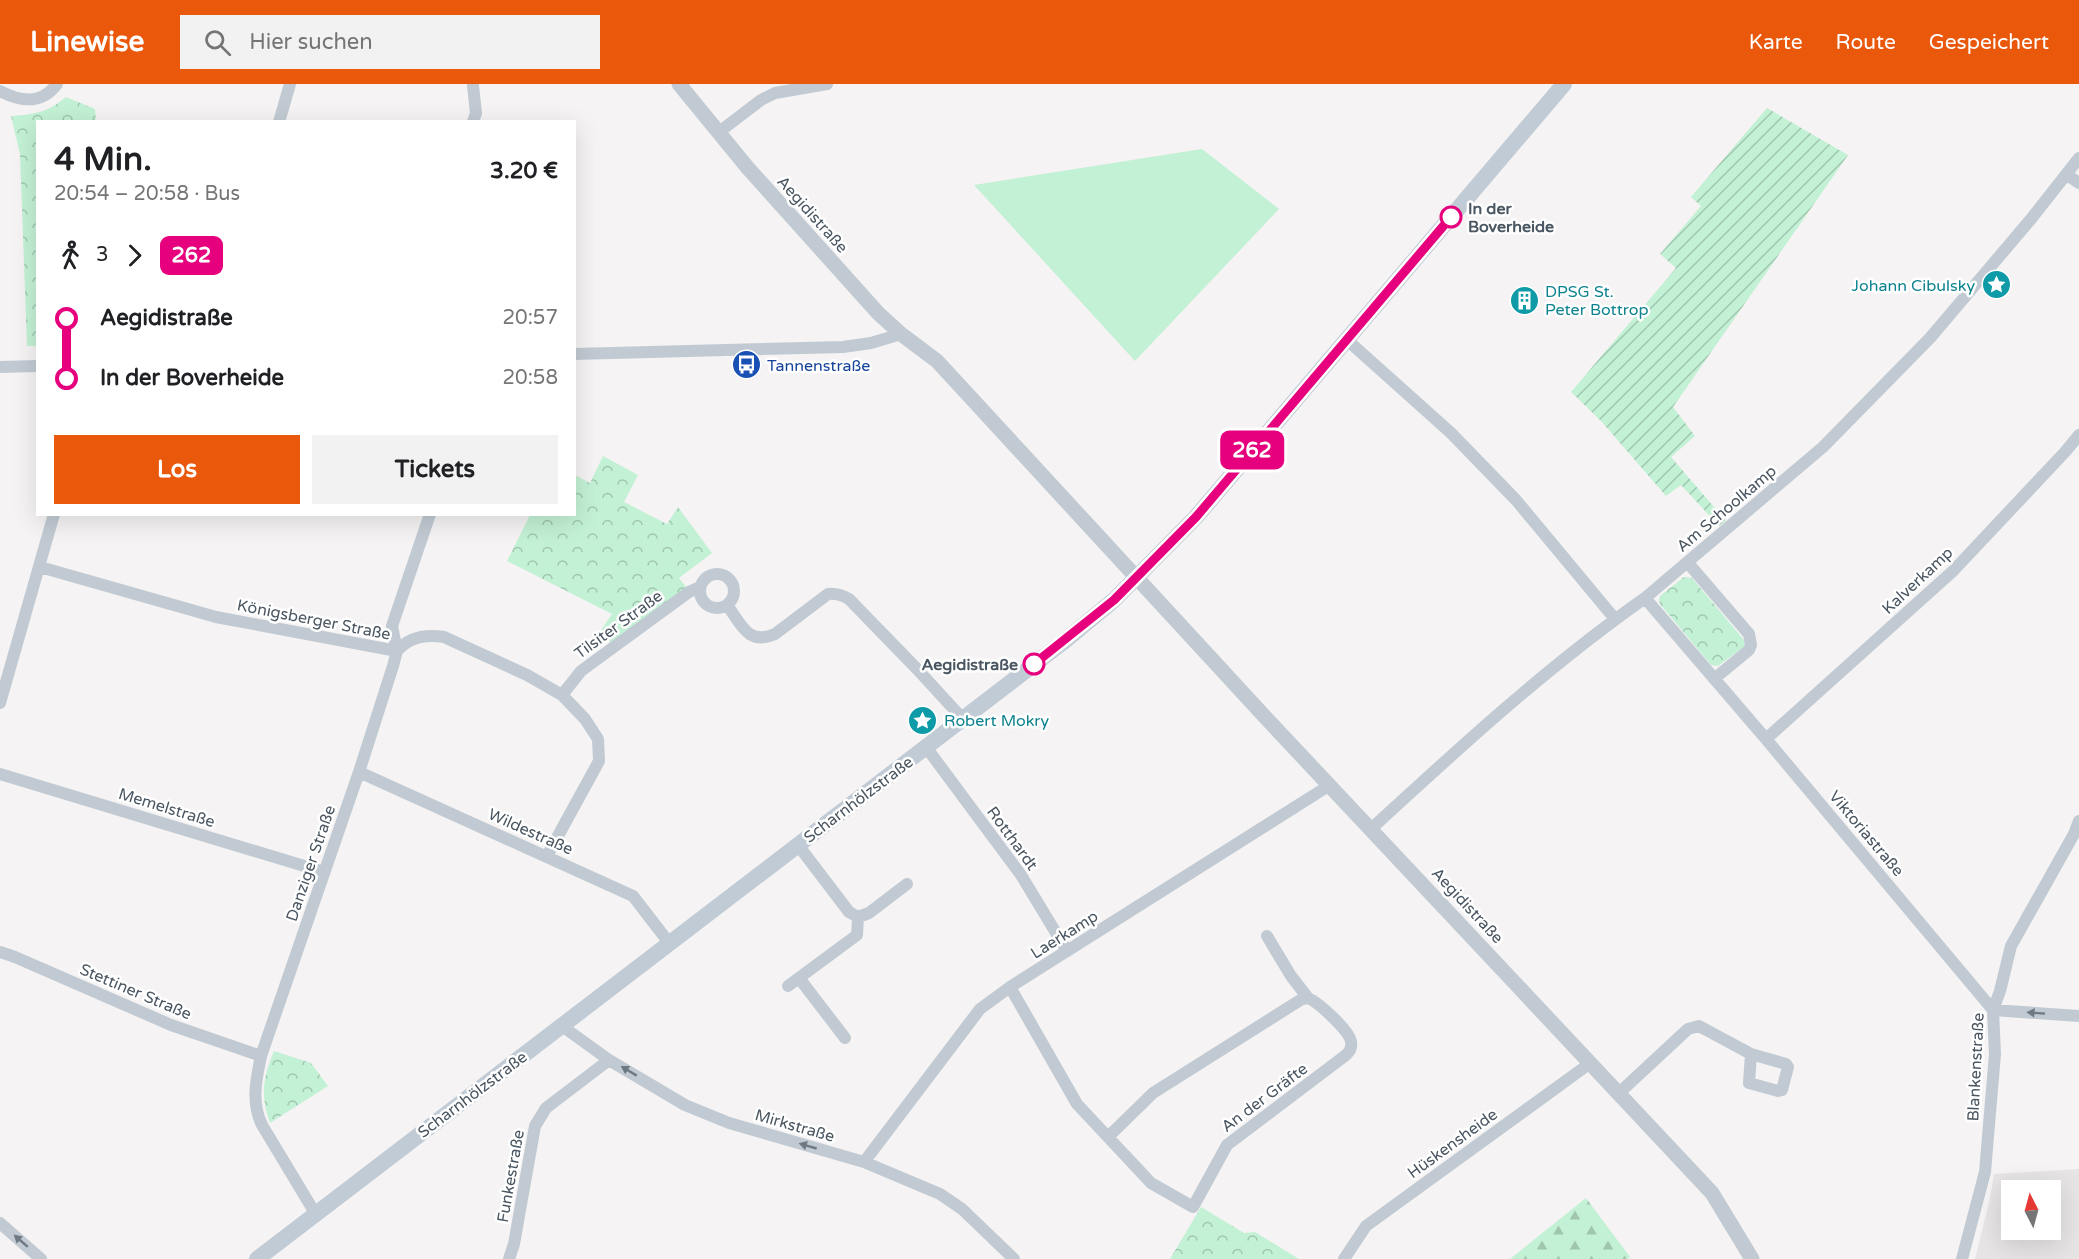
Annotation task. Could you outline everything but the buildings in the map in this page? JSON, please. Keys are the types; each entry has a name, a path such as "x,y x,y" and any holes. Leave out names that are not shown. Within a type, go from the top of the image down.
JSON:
{"main road":[{"name":"Scharnhölzstraße","path":"257,1259 1062,643 1114,600 1196,517 1564,84"}],"street":[{"path":"280,120 291,84"},
{"name":"Aegidistraße","path":"680,84 747,167 870,304 901,334 937,362 1537,1004 1589,1064 1712,1193 1752,1259"},
{"path":"719,132 760,100 775,93 827,84"},
{"path":"0,91 16,99 27,100 43,97 57,85"},
{"path":"473,86 476,114 474,120"},
{"name":"Am Schoolkamp","path":"1371,829 1509,703 1645,598 1823,447 1930,338 2079,158"},
{"path":"2067,175 2079,183"},
{"path":"576,354 843,347 901,334"},
{"path":"1346,339 1451,433 1516,500 1615,619"},
{"path":"0,367 36,366"},
{"name":"Kalverkamp","path":"1766,739 1953,571 2079,435"},
{"path":"0,703 53,516"},
{"name":"Danziger Straße","path":"315,1213 266,1133 257,1114 255,1087 261,1056 359,772 397,651 392,626 429,516"},
{"path":"1688,562 1749,634 1749,650 1714,679"},
{"name":"Königsberger Straße","path":"39,567 216,617 397,651 408,641 416,638 433,635 444,637 527,675 562,695 592,729 598,740 599,761 547,856"},
{"name":"Tilsiter Straße","path":"562,695 581,671 689,592 700,587 708,576 714,574 727,576 735,587 735,594 727,605"},
{"path":"700,587 700,594 708,605 714,608 727,605 750,635 758,638 775,634 821,598 835,593 849,599 962,718"},
{"name":"Viktoriastraße","path":"1645,598 1993,1010"},
{"name":"Rotthardt","path":"926,747 1021,875 1067,951"},
{"name":"Wildestraße","path":"359,772 633,896 670,944"},
{"name":"Memelstraße","path":"0,774 324,872"},
{"name":"Laerkamp","path":"864,1162 980,1009 1010,987 1330,785"},
{"name":"Blankenstraße","path":"1962,1259 1985,1172 1995,1054 1993,1010 2011,946 2074,834 2079,820"},
{"path":"798,845 849,912 858,917 869,913 908,884"},
{"path":"788,986 856,934 858,917"},
{"name":"An der Gräfte","path":"1010,987 1077,1104 1151,1183 1193,1207 1227,1145 1349,1052 1352,1044 1349,1035 1317,1003 1308,998 1291,976 1267,936"},
{"name":"Stettiner Straße","path":"0,952 171,1025 261,1056"},
{"path":"799,978 844,1038"},
{"path":"1108,1137 1153,1093 1298,1002 1308,998"},
{"path":"1993,1010 2079,1016"},
{"name":"Mirkstraße","path":"562,1026 609,1060 685,1105 729,1123 864,1162 940,1194 962,1209 1014,1259"},
{"path":"1619,1093 1694,1026 1704,1028 1751,1054"},
{"name":"Funkestraße","path":"509,1259 514,1244 535,1126 539,1117 546,1108 609,1060"},
{"name":"Hüskensheide","path":"1344,1259 1366,1226 1589,1064"},
{"path":"0,1223 41,1259"}],"shaded area":[{"path":"2079,1169 2079,1259 1975,1259 1994,1174"}],"green space":[{"path":"66,97 95,109 96,120 36,120 36,346 27,346 20,154 11,116 40,112"},
{"path":"1767,108 1848,155 1673,407 1695,436 1671,457 1726,521 1719,526 1681,485 1666,496 1601,421 1571,392 1676,268 1660,254 1701,206 1691,197"},
{"path":"1202,149 1279,209 1135,361 974,185"},
{"path":"603,456 638,475 624,502 667,524 678,507 712,553 679,578 687,588 612,644 599,633 612,614 507,561 530,516 576,516 576,476 590,483"},
{"path":"1684,577 1692,578 1744,640 1745,646 1718,666 1711,665 1660,604 1661,595"},
{"path":"274,1051 311,1063 328,1086 270,1123 265,1104 264,1087"},
{"path":"1586,1198 1630,1257 1627,1259 1510,1259"},
{"path":"1201,1207 1244,1233 1255,1232 1299,1259 1170,1259"}],"bus line":[{"name":"262","path":"1034,664 1114,600 1196,517 1451,217"}],"place":[{"name":"In der Boverheide","path":"1451,217"},
{"name":"Johann Cibulsky","path":"1996,285"},
{"name":"DPSG St. Peter Bottrop","path":"1524,300"},
{"name":"Tannenstraße","path":"746,365"},
{"name":"Aegidistraße","path":"1034,664"},
{"name":"Robert Mokry","path":"923,720"}]}
